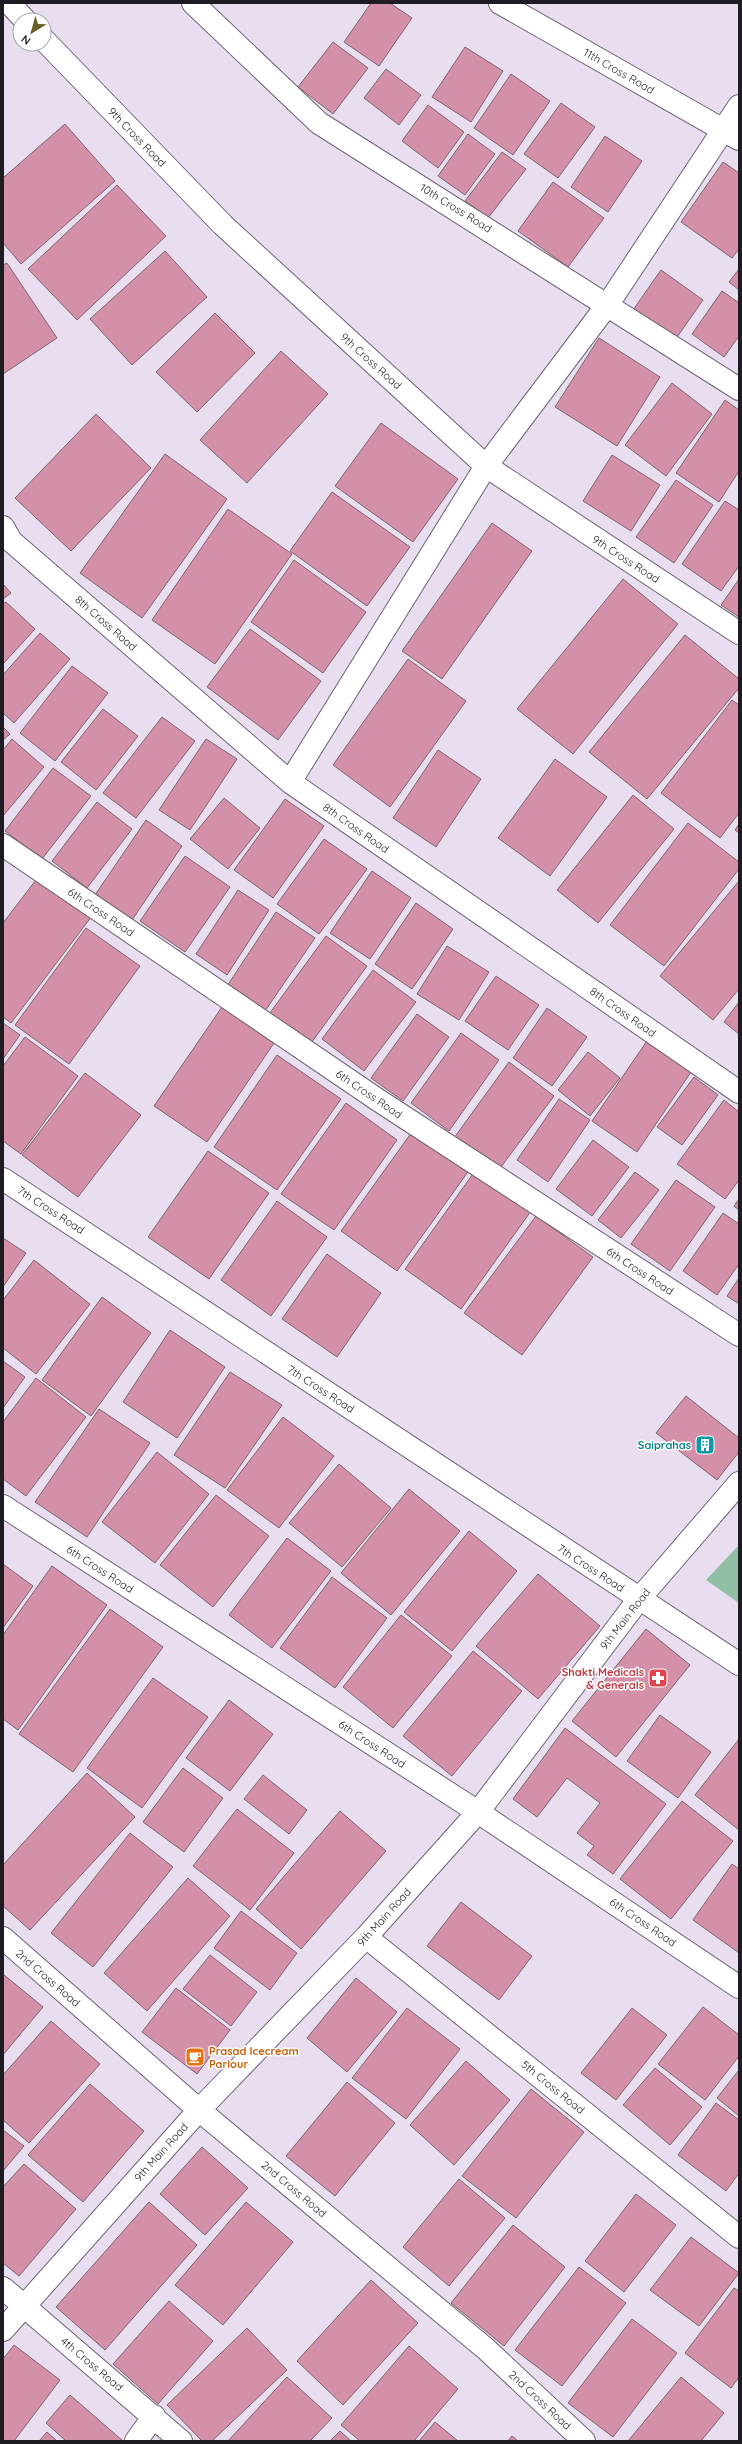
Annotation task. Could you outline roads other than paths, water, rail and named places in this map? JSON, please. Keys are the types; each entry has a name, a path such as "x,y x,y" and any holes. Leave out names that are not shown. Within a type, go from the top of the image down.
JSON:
{"street":[{"path":"9,3 17,12"},
{"name":"10th Cross Road","path":"193,3 319,123 608,304 739,389"},
{"name":"11th Cross Road","path":"500,3 731,135"},
{"name":"9th Cross Road","path":"52,48 223,226 486,466 739,633"},
{"path":"290,782 486,466 608,304 731,135 739,106"},
{"name":"8th Cross Road","path":"3,527 11,541 290,782 739,1092"},
{"name":"6th Cross Road","path":"3,845 385,1104 739,1335"},
{"name":"7th Cross Road","path":"3,1179 739,1664"},
{"name":"9th Main Road","path":"3,2330 199,2110 366,1937 478,1812 639,1599 739,1482"},
{"name":"6th Cross Road","path":"3,1506 478,1812 739,1986"},
{"name":"5th Cross Road","path":"366,1937 739,2237"},
{"name":"2nd Cross Road","path":"3,1938 199,2110 486,2349 584,2441"},
{"name":"4th Cross Road","path":"3,2288 23,2307 154,2416 181,2441"},
{"path":"136,2441 154,2416"}],"place":[{"name":"Saiprahas","path":"705,1445"},
{"name":"Shakti Medicals & Generals","path":"658,1678"},
{"name":"Prasad Icecream Parlour","path":"195,2057"}]}
